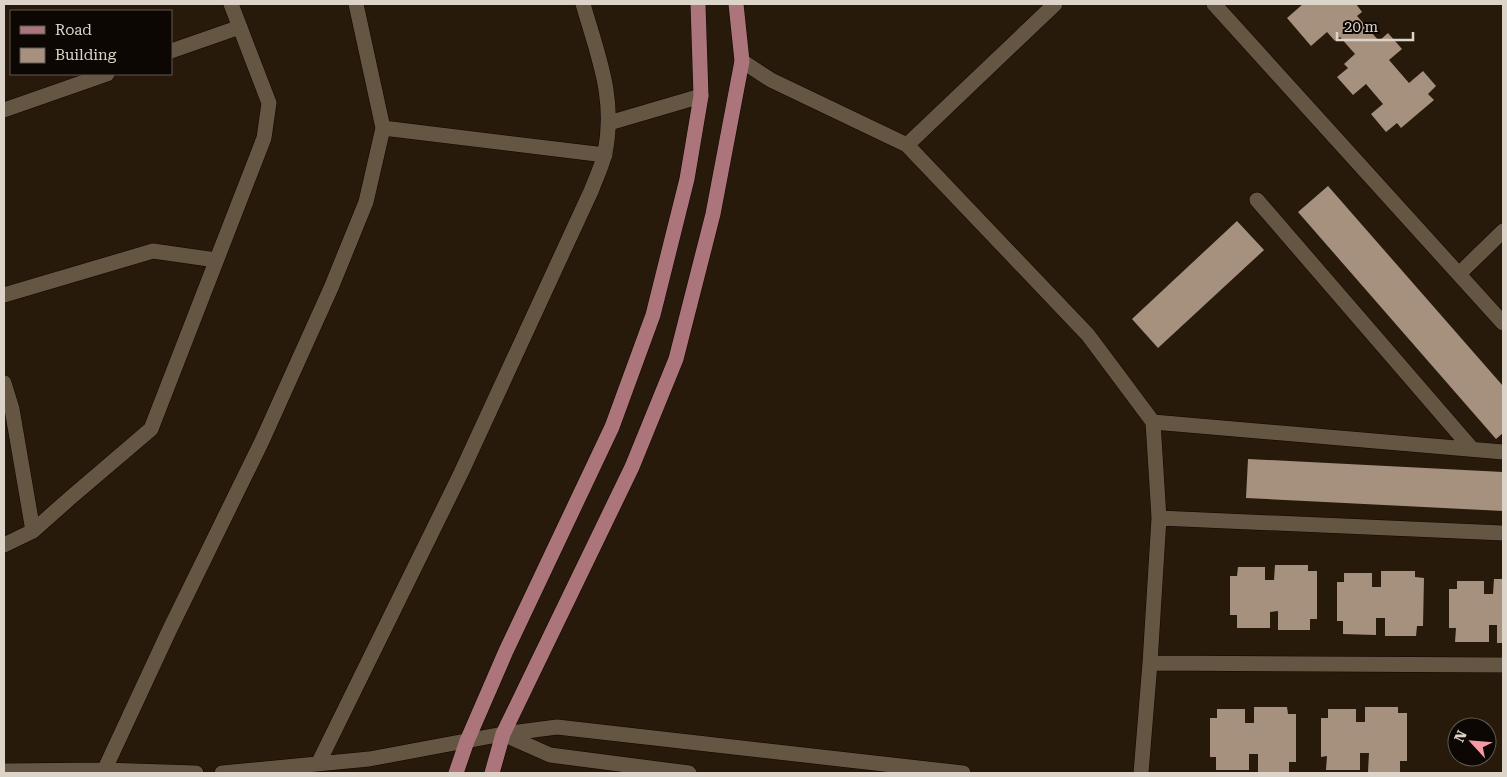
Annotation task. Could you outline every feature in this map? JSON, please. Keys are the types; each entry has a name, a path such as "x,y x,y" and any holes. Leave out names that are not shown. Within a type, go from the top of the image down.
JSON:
{"main road":[{"path":"456,773 467,741 506,651 612,427 653,315 687,180 701,96 698,4"},
{"path":"492,773 503,734 632,467 676,359 713,214 742,61 736,4"}],"street":[{"path":"4,545 33,531 150,429 264,138 269,103 231,4"},
{"path":"103,771 262,441 331,288 366,202 383,128 356,4"},
{"path":"318,764 461,473 588,198 605,155 609,123 608,99 604,77 583,4"},
{"path":"907,145 1055,4"},
{"path":"1214,4 1503,323"},
{"path":"172,51 240,27"},
{"path":"742,61 771,80 907,145 1088,336 1153,422 1159,518 1141,773"},
{"path":"4,110 104,75"},
{"path":"609,123 701,96"},
{"path":"383,128 605,155"},
{"path":"1257,200 1472,449"},
{"path":"1459,274 1503,231"},
{"path":"4,295 153,252 216,260"},
{"path":"4,383 12,409 33,531"},
{"path":"1153,422 1503,452"},
{"path":"1159,518 1503,533"},
{"path":"1150,664 1503,665"},
{"path":"222,773 369,759 503,734 557,727 964,773"},
{"path":"503,734 550,755 689,773"},
{"path":"4,771 196,773"}],"building":[{"path":"1303,4 1356,4 1362,12 1357,16 1379,41 1388,33 1402,49 1389,60 1409,83 1423,71 1436,86 1428,94 1434,100 1401,128 1397,123 1386,132 1371,114 1383,104 1366,84 1353,95 1337,77 1348,68 1344,64 1355,54 1340,37 1335,41 1327,32 1311,46 1287,18"},
{"path":"1328,186 1503,386 1503,433 1496,439 1298,212"},
{"path":"1237,221 1264,250 1158,348 1132,319"},
{"path":"1248,459 1503,472 1503,511 1246,498"},
{"path":"1275,565 1308,565 1308,571 1317,571 1317,619 1310,619 1310,630 1278,630 1278,611 1270,612 1270,628 1237,628 1237,615 1230,615 1230,576 1237,576 1238,567 1265,567 1265,580 1274,580"},
{"path":"1381,571 1415,571 1415,577 1424,578 1423,626 1417,626 1416,636 1385,636 1385,618 1376,618 1376,635 1343,634 1343,621 1337,621 1337,582 1344,582 1344,573 1372,573 1372,587 1381,587"},
{"path":"1494,579 1503,579 1503,643 1497,643 1497,625 1489,625 1489,642 1455,642 1456,628 1449,628 1449,589 1457,589 1457,581 1484,581 1484,594 1493,594"},
{"path":"1254,707 1287,707 1288,714 1296,714 1296,762 1289,762 1289,772 1258,772 1258,754 1249,754 1249,770 1216,770 1216,757 1210,757 1210,718 1217,718 1217,709 1245,709 1245,723 1254,723"},
{"path":"1365,707 1398,707 1398,713 1407,713 1407,761 1400,761 1400,772 1368,772 1369,753 1360,753 1360,770 1326,770 1327,756 1321,757 1321,718 1328,718 1328,709 1356,709 1356,722 1365,722"}]}
